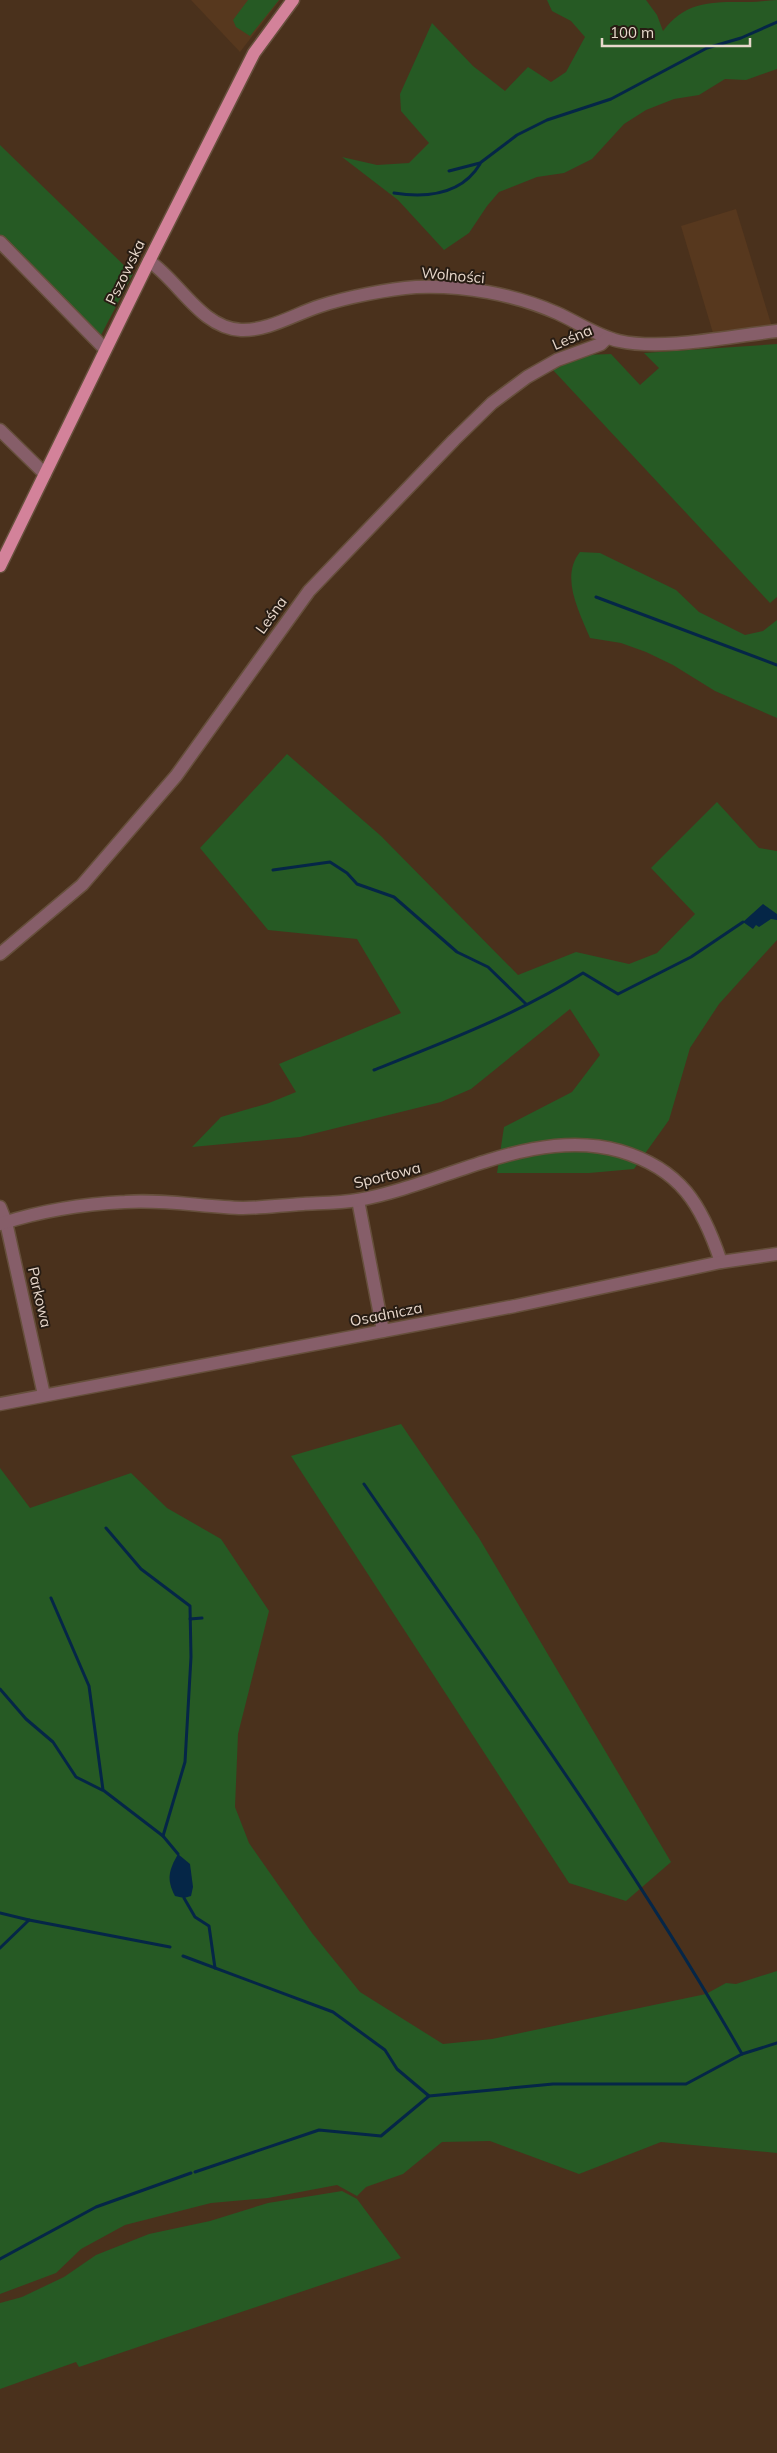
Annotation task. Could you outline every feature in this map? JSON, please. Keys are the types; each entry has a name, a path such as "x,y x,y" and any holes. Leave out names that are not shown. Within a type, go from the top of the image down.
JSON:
{"main road":[{"name":"Pszowska","path":"0,566 149,261 254,53 293,0"}],"street":[{"path":"0,242 106,350"},
{"name":"Wolności","path":"149,261 172,280 210,318 227,327 241,330 264,327 320,306 350,298 416,287 470,289 528,302 556,313 607,338 649,344 777,331"},
{"name":"Leśna","path":"0,954 82,885 176,776 309,591 454,440 492,403 527,377 557,360 601,344 607,338"},
{"path":"0,430 45,474"},
{"name":"Sportowa","path":"3,1223 65,1208 126,1201 246,1208 358,1200 416,1185 493,1160 548,1146 585,1145 618,1150 642,1158 664,1171 697,1204 710,1229 721,1262"},
{"path":"358,1200 383,1331"},
{"name":"Parkowa","path":"0,1207 44,1395"},
{"name":"Osadnicza","path":"0,1404 515,1306 721,1262 777,1254"}],"shaded area":[{"path":"191,0 280,0 240,52"},
{"path":"736,209 772,327 713,333 681,226"}],"green space":[{"path":"248,0 279,0 250,36 236,27 233,20"},
{"path":"547,0 646,0 657,15 663,31 681,13 701,5 777,0 777,69 746,80 725,79 699,95 674,99 646,110 624,124 592,159 564,173 537,177 499,192 469,233 444,250 398,200 342,157 377,165 409,163 429,143 401,111 400,94 432,23 473,66 505,91 528,67 551,82 566,72 585,37 571,21 552,11"},
{"path":"0,145 133,274 100,337 0,237"},
{"path":"777,344 777,597 770,603 553,370 584,355 611,354 640,385 659,368 644,353"},
{"path":"580,552 600,553 676,590 699,612 745,635 763,631 777,620 777,718 715,691 673,665 646,652 621,643 590,638 577,606 571,583 574,562"},
{"path":"287,754 381,836 518,975 576,952 629,964 657,953 695,914 651,868 717,802 759,848 777,851 777,940 719,1004 690,1048 669,1120 634,1169 589,1173 497,1173 504,1127 572,1092 600,1055 570,1009 471,1089 441,1102 300,1137 192,1147 221,1117 269,1103 296,1092 279,1064 401,1013 357,939 268,930 200,848"},
{"path":"401,1424 479,1538 671,1862 626,1901 569,1883 291,1456"},
{"path":"0,1468 30,1508 131,1473 167,1508 221,1539 269,1611 238,1734 235,1807 249,1843 312,1933 360,1992 443,2044 492,2039 706,1994 726,1983 736,1984 777,1971 777,2153 661,2142 579,2174 490,2141 442,2142 403,2174 366,2187 357,2196 337,2185 268,2198 211,2203 125,2225 81,2249 56,2273 0,2294"},
{"path":"342,2191 357,2199 401,2258 79,2367 76,2362 0,2389 0,2303 22,2297 64,2277 96,2255 149,2234 210,2221 268,2203"}],"water":[{"path":"763,904 777,914 777,920 771,919 759,927 756,925 753,929 743,922"},
{"path":"178,1854 190,1864 193,1887 191,1896 184,1898 175,1896 170,1885 172,1865"}],"waterway":[{"path":"449,171 480,163 517,135 547,120 611,99 707,48 741,38 777,22"},
{"path":"394,193 419,195 443,192 464,182 480,164"},
{"path":"596,597 777,665"},
{"path":"273,870 330,862 347,873 357,884 394,897 457,952 488,967 526,1004"},
{"path":"374,1070 454,1038 533,1002 583,973 618,994 691,957 743,922"},
{"path":"364,1484 607,1836 699,1980 742,2054"},
{"path":"106,1528 141,1569 190,1606 191,1657 185,1762 163,1836 178,1854"},
{"path":"51,1598 89,1686 103,1790 163,1836"},
{"path":"190,1619 202,1618"},
{"path":"0,1689 26,1719 53,1742 76,1777 102,1790"},
{"path":"184,1898 195,1917 209,1926 215,1968"},
{"path":"0,1913 29,1920"},
{"path":"0,1948 29,1920 170,1947"},
{"path":"183,1956 333,2012 385,2050 397,2069 429,2096"},
{"path":"195,2172 319,2130 381,2136 429,2096 553,2084 686,2084 742,2054 777,2043"},
{"path":"0,2259 96,2207 191,2173"}]}
